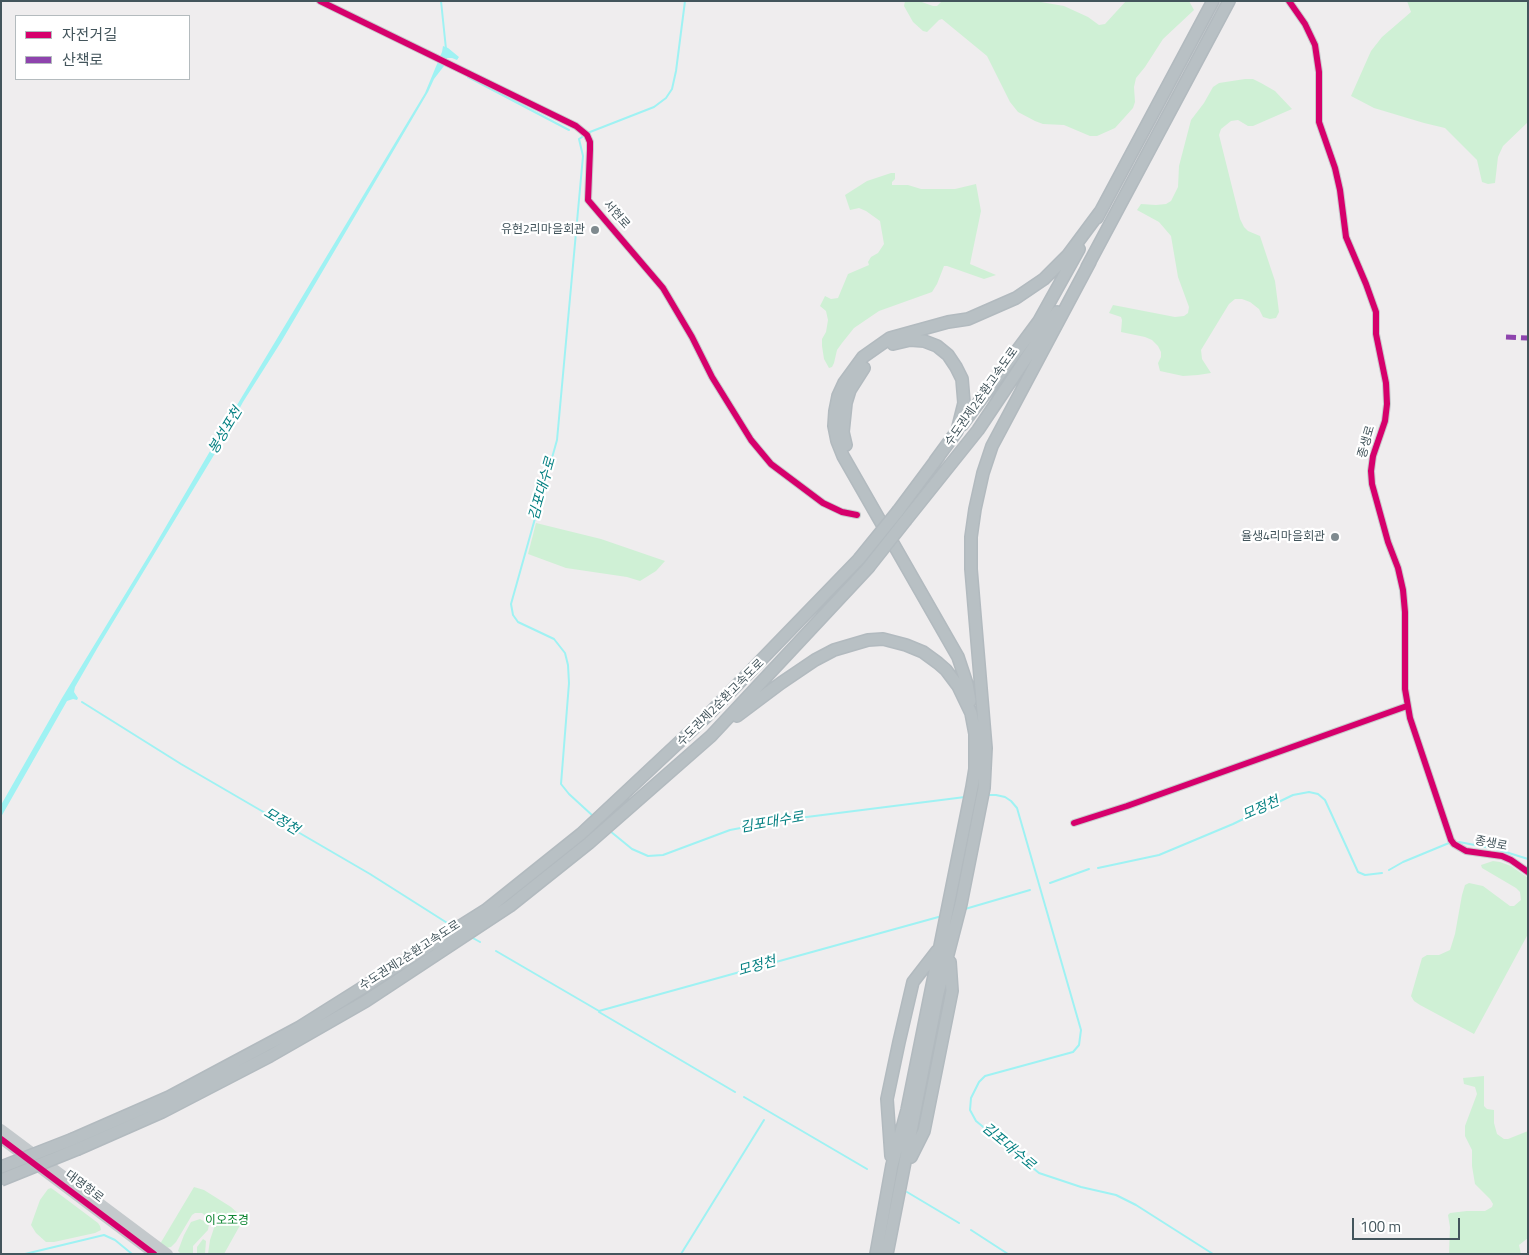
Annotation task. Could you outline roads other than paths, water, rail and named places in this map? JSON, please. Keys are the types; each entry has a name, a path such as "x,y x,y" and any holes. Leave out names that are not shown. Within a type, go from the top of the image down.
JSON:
{"highway":[{"name":"수도권제2순환고속도로","path":"1,1180 169,1097 300,1027 475,917 581,834 706,717 859,559 898,511 1039,321 1100,212 1213,1"},
{"name":"수도권제2순환고속도로","path":"1,1167 76,1144 162,1112 270,1056 366,1001 453,946 510,906 590,843 711,736 792,652 868,568 978,430 1090,262 1229,1"},
{"path":"876,1254 892,1165 907,1110 939,946 950,901 972,787 975,752 970,696 958,657 843,456 834,426 838,396 844,383 863,356 890,338 948,322 968,319 1016,298 1044,279 1068,255 1100,212"},
{"path":"887,1254 904,1170 924,1131 952,991 949,955 984,788 986,768 984,719 971,569 971,537 983,473 992,446 1003,424 1090,262"},
{"path":"935,462 957,431 964,403 962,379 948,355 937,346 924,341 910,340 896,343 876,355 867,363 858,376 850,390 843,418 843,432 852,466 906,552 961,647 984,719"},
{"path":"711,736 781,683 816,660 834,650 868,640 883,639 923,652 946,670 958,686 971,713"},
{"path":"892,1165 887,1099 899,1042 913,982 939,946"}],"main road":[{"name":"대명항로","path":"1,1129 168,1254"},
{"name":"대명항로","path":"1,1139 154,1254"}],"street":[{"name":"서현로","path":"320,1 576,126 587,135 590,142 588,200 666,293 692,337 712,377 751,440 771,464 823,503 842,512 857,515"},
{"name":"종생로","path":"1288,1 1306,24 1315,45 1319,72 1319,122 1335,168 1346,237 1376,312 1376,334 1386,384 1387,404 1385,421 1373,456 1372,484 1403,590 1406,612 1404,689 1407,706 1451,840 1459,848 1466,851 1492,854 1511,860 1528,872"},
{"path":"1074,823 1127,806 1407,706"}],"water":[{"name":"봉성포천","path":"443,46 459,57 457,60 447,58 444,66 434,79 281,342 243,402 217,450 75,687 74,692 78,698 77,700 67,701 1,817 1,805 62,698 425,93"}],"waterway":[{"path":"441,1 446,49"},
{"path":"590,132 654,107 666,98 672,89 676,71 685,1"},
{"name":"김포대수로","path":"468,77 569,130"},
{"name":"김포대수로","path":"582,137 579,139 583,156 557,440 511,604 513,615 518,622 554,639 565,653 569,683 561,784 593,816"},
{"name":"모정천","path":"82,702 181,764 370,874 452,926"},
{"name":"모정천","path":"1098,868 1159,855 1233,824 1293,795 1309,792 1318,794 1325,800 1358,872 1365,875 1382,873"},
{"name":"김포대수로","path":"987,795 1005,797 1017,808 1081,1030 1079,1045 1073,1052 985,1076 979,1082 971,1098 970,1110 976,1121 1039,1173 1081,1187 1116,1195 1136,1205 1213,1254"},
{"name":"김포대수로","path":"610,831 632,849 648,856 663,855 730,830 783,820 965,797"},
{"name":"모정천","path":"1459,842 1496,849 1528,859"},
{"name":"모정천","path":"1389,870 1403,862 1449,843"},
{"name":"모정천","path":"1050,883 1089,869"},
{"name":"모정천","path":"965,909 1030,890"},
{"name":"모정천","path":"496,951 599,1011 942,916"},
{"name":"모정천","path":"471,937 480,942"},
{"path":"599,1012 735,1092"},
{"path":"744,1097 867,1169"},
{"path":"681,1254 764,1120"},
{"path":"907,1192 959,1223"},
{"path":"971,1230 1008,1254"},
{"path":"25,1254 104,1235 115,1240 132,1254"}],"place":[{"name":"유현2리마을회관","path":"595,230"},
{"name":"율생4리마을회관","path":"1335,537"}],"park label":[{"name":"이오조경","path":"227,1221"}]}
